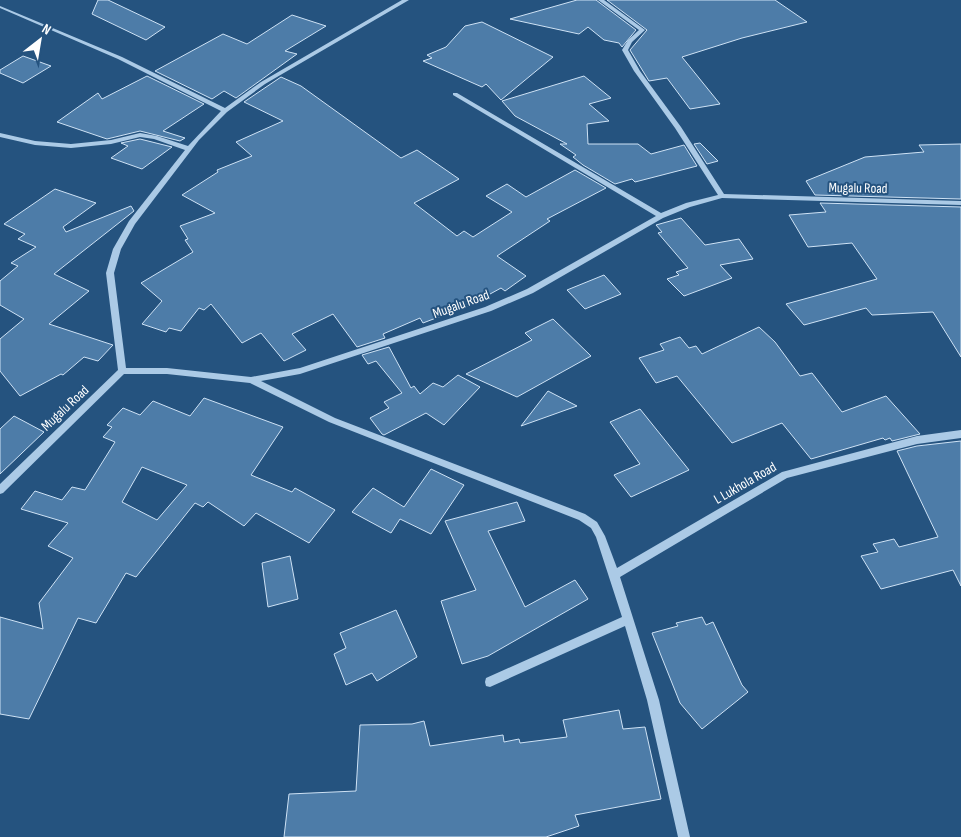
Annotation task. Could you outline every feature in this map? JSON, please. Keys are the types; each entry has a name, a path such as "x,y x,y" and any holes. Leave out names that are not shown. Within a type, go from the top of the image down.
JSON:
{"street":[{"path":"122,371 110,273 117,249 132,223 189,149 225,111 263,83 406,0"},
{"path":"601,0 642,30 626,46 625,50 630,61 677,126 722,196"},
{"path":"1,7 120,58 225,111"},
{"path":"456,94 661,216"},
{"path":"0,135 35,143 71,146 111,142 140,135 155,137 189,149"},
{"name":"Mugalu Road","path":"0,490 122,371 167,371 251,380 300,371 488,309 530,291 661,216 688,205 722,196 961,203"},
{"path":"251,380 332,420 582,517 594,525 614,575 653,700 684,837"},
{"name":"L Lukhola Road","path":"614,575 785,475 917,440 961,434"},
{"path":"490,682 628,620"}],"building":[{"path":"98,0 108,0 165,27 146,40 92,14"},
{"path":"577,0 596,0 636,30 622,47 619,43 604,40 588,27 579,34 510,19"},
{"path":"607,0 775,0 807,22 742,38 682,57 720,104 690,109 667,78 649,81 630,50 647,30"},
{"path":"292,15 326,26 285,51 297,54 236,98 224,91 212,99 155,71 223,34 247,44"},
{"path":"482,22 553,57 501,100 486,84 482,87 423,61 432,58 427,55 446,47 465,26"},
{"path":"23,56 51,66 23,83 0,73 0,70"},
{"path":"147,76 204,104 163,131 185,138 180,141 140,131 107,139 57,122 98,93 102,99"},
{"path":"584,76 611,98 589,104 609,121 587,124 588,144 638,144 651,154 684,145 697,166 635,182 632,179 615,184 583,165 573,157 576,155 560,144 567,144 515,116 502,101"},
{"path":"281,77 301,86 401,158 417,150 459,179 414,203 457,236 464,231 473,237 512,212 486,196 507,184 526,197 575,170 606,188 547,219 550,221 497,256 526,276 505,291 501,288 470,305 423,323 420,318 383,334 385,338 357,347 333,314 292,334 306,350 284,361 261,333 242,343 211,304 204,310 199,308 181,331 169,328 166,332 142,324 162,301 141,283 193,252 185,240 188,239 180,226 215,213 182,195 218,172 217,170 252,156 236,142 283,121 244,102"},
{"path":"140,139 172,147 142,169 111,158 128,146 121,143"},
{"path":"700,143 718,161 707,164 694,144"},
{"path":"961,144 961,199 815,195 806,181 865,157 924,152 919,145"},
{"path":"55,189 96,203 63,227 66,232 131,206 134,211 54,274 89,291 49,324 113,345 98,361 84,357 63,375 61,374 20,396 0,371 0,339 24,319 0,305 0,281 18,266 11,263 36,247 18,239 25,234 4,224"},
{"path":"820,203 961,207 961,357 933,312 872,315 866,308 804,325 786,304 877,279 852,243 808,247 789,215 826,212"},
{"path":"681,218 705,245 739,239 753,259 720,265 732,278 684,296 667,279 679,275 676,272 688,268 658,233 662,232 656,225"},
{"path":"604,275 621,294 585,309 567,290"},
{"path":"553,319 591,356 517,397 466,374 532,340 525,333"},
{"path":"759,327 775,342 800,376 812,373 842,412 886,396 920,434 892,441 890,438 885,440 883,438 811,459 782,423 732,443 677,376 656,383 639,358 664,350 660,344 680,337 689,348 696,346 702,354"},
{"path":"389,347 411,388 414,386 420,394 433,383 443,387 458,375 480,387 444,425 426,413 384,435 370,418 389,408 384,402 402,393 376,361 368,364 362,355"},
{"path":"548,391 577,406 521,426"},
{"path":"204,398 283,427 251,475 292,492 295,488 335,510 309,543 256,513 244,526 208,502 203,507 195,503 136,577 126,573 96,623 78,618 29,719 0,714 0,617 43,629 39,603 73,558 48,546 68,523 21,509 35,491 62,500 72,487 85,490 115,442 103,437 112,427 107,425 123,408 140,415 153,401 190,416","holes":["142,467 187,485 157,520 122,502"]},
{"path":"640,409 689,470 631,497 614,475 640,464 610,422"},
{"path":"14,416 44,432 0,474 0,429"},
{"path":"961,441 961,586 953,570 881,589 861,556 878,552 873,544 894,539 899,547 938,537 897,451 917,446"},
{"path":"431,469 464,485 431,534 400,519 391,533 352,512 373,488 404,507"},
{"path":"517,502 525,521 488,531 525,607 575,580 588,599 488,656 462,664 441,601 476,590 445,521"},
{"path":"290,556 298,599 268,607 262,563"},
{"path":"396,610 417,657 377,681 372,673 346,685 334,654 346,648 340,633"},
{"path":"702,617 706,625 713,622 742,685 748,692 702,729 680,703 652,633 678,626 676,623"},
{"path":"619,710 623,729 645,727 661,799 575,815 579,826 546,837 284,837 289,794 356,791 360,725 412,724 424,721 430,746 503,735 504,742 519,739 520,743 567,737 563,720"}]}
